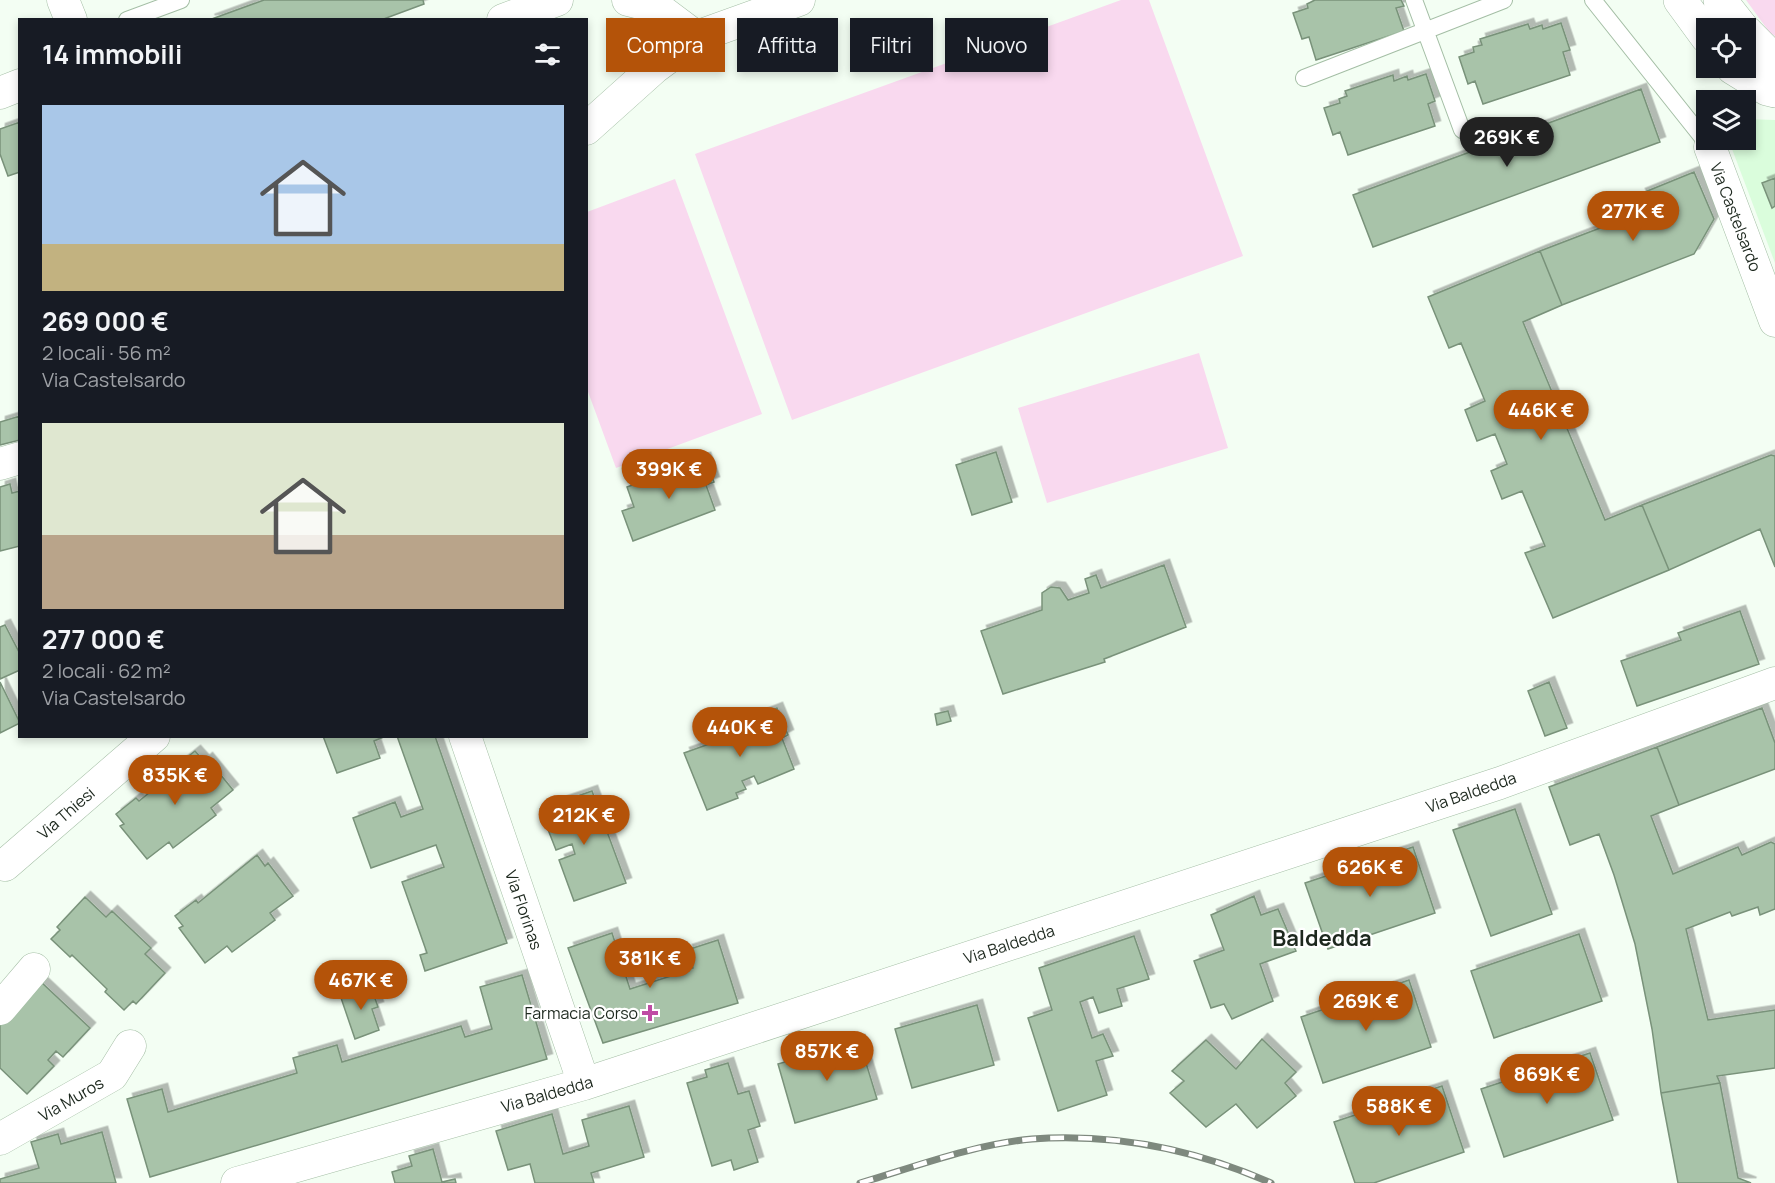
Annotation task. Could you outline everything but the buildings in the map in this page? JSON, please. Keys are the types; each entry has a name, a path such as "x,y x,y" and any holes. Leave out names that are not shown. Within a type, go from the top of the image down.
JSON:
{"main road":[{"path":"1680,0 1696,22"},
{"path":"1720,0 1734,18"},
{"path":"1756,42 1775,61"},
{"path":"1749,78 1775,92"}],"street":[{"path":"63,0 70,18"},
{"path":"508,18 557,0"},
{"path":"628,0 656,7 671,18"},
{"path":"725,27 799,0"},
{"path":"588,127 650,72"},
{"path":"0,93 18,86"},
{"name":"Via Castelsardo","path":"1711,150 1775,321"},
{"path":"0,464 18,459"},
{"name":"Via Baldedda","path":"237,1183 584,1084 1500,783 1775,683"},
{"name":"Via Thiesi","path":"5,865 152,738"},
{"name":"Via Florinas","path":"466,738 584,1084"},
{"path":"0,1009 34,969"},
{"name":"Via Muros","path":"0,1139 112,1075 130,1046"}],"lane":[{"path":"132,18 181,0"},
{"path":"1414,0 1462,130"},
{"path":"1304,78 1504,0"},
{"path":"1593,0 1696,129"}],"shaded area":[{"path":"1121,0 1149,0 1243,256 792,420 695,154 922,72 933,72 933,68 945,64 945,72 1048,72 1048,26"},
{"path":"1746,0 1775,0 1775,36 1770,33"},
{"path":"1756,119 1775,120 1775,263 1732,150 1756,150"},
{"path":"675,179 762,414 616,468 588,392 588,212"},
{"path":"1199,353 1228,448 1047,503 1018,408"}],"railway":[{"path":"860,1183 989,1146 1032,1139 1063,1138 1124,1141 1154,1146 1213,1161 1271,1183"}],"place":[{"name":"Farmacia Corso","path":"650,1013"}],"district":[{"name":"Baldedda","path":"1322,938"}]}
